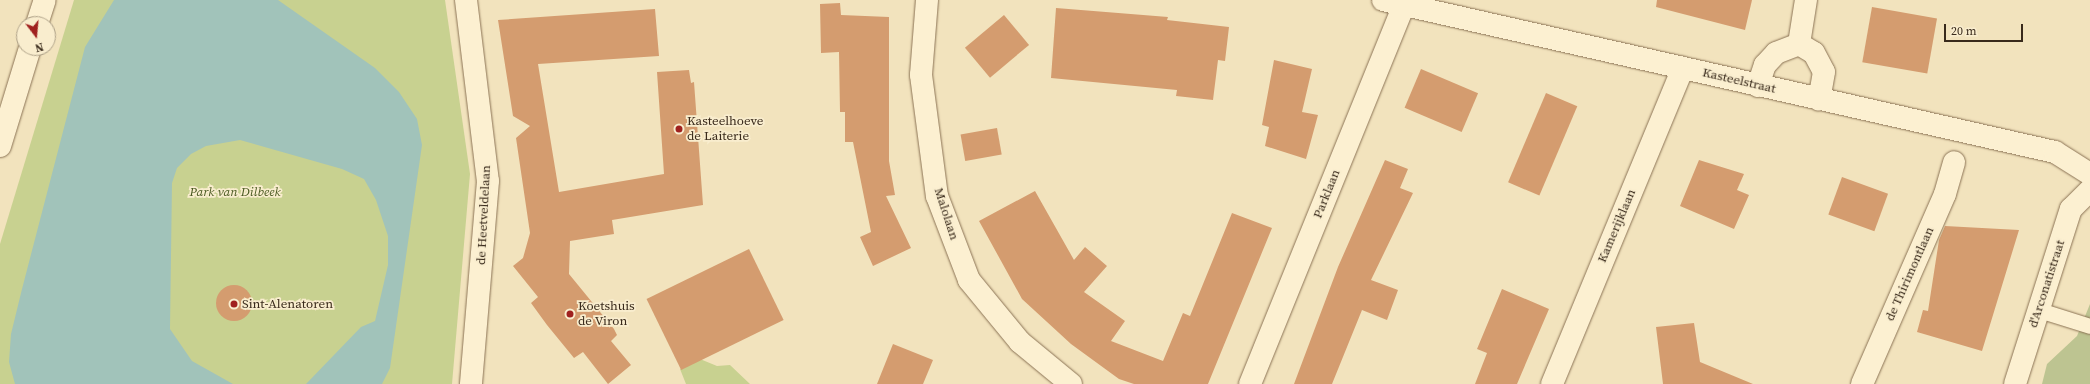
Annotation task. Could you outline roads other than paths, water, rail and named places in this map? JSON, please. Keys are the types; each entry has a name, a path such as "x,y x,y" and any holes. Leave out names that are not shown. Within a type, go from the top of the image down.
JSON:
{"street":[{"path":"40,16 45,0"},
{"name":"de Heetveldelaan","path":"466,0 488,181 471,384"},
{"name":"Malolaan","path":"927,0 921,75 937,196 969,280 1020,342 1071,384"},
{"name":"Kasteelstraat","path":"1383,0 2055,152 2090,174"},
{"path":"1799,44 1806,0"},
{"name":"Parklaan","path":"1250,384 1404,4"},
{"path":"1758,86 1765,65 1776,53 1799,44"},
{"path":"1799,44 1814,53 1824,72 1820,100"},
{"path":"0,146 28,56"},
{"name":"Kamerijklaan","path":"1552,384 1683,68"},
{"name":"de Thirimontlaan","path":"1862,384 1945,194 1954,162"},
{"name":"d'Arconatistraat","path":"2015,384 2071,209 2090,190"}],"lane":[{"path":"2039,310 2090,326"}],"water":[{"path":"114,0 278,0 375,68 399,92 417,119 422,145 390,368 382,384 306,384 361,327 375,321 388,265 388,236 376,200 364,179 342,169 240,140 206,146 191,154 177,168 172,183 170,329 192,361 233,384 15,384 9,362 11,334 22,289 85,47"}],"place":[{"name":"Kasteelhoeve de Laiterie","path":"679,129"},
{"name":"Sint-Alenatoren","path":"234,304"},
{"name":"Koetshuis de Viron","path":"570,314"}],"park label":[{"name":"Park van Dilbeek","path":"235,192"}]}
